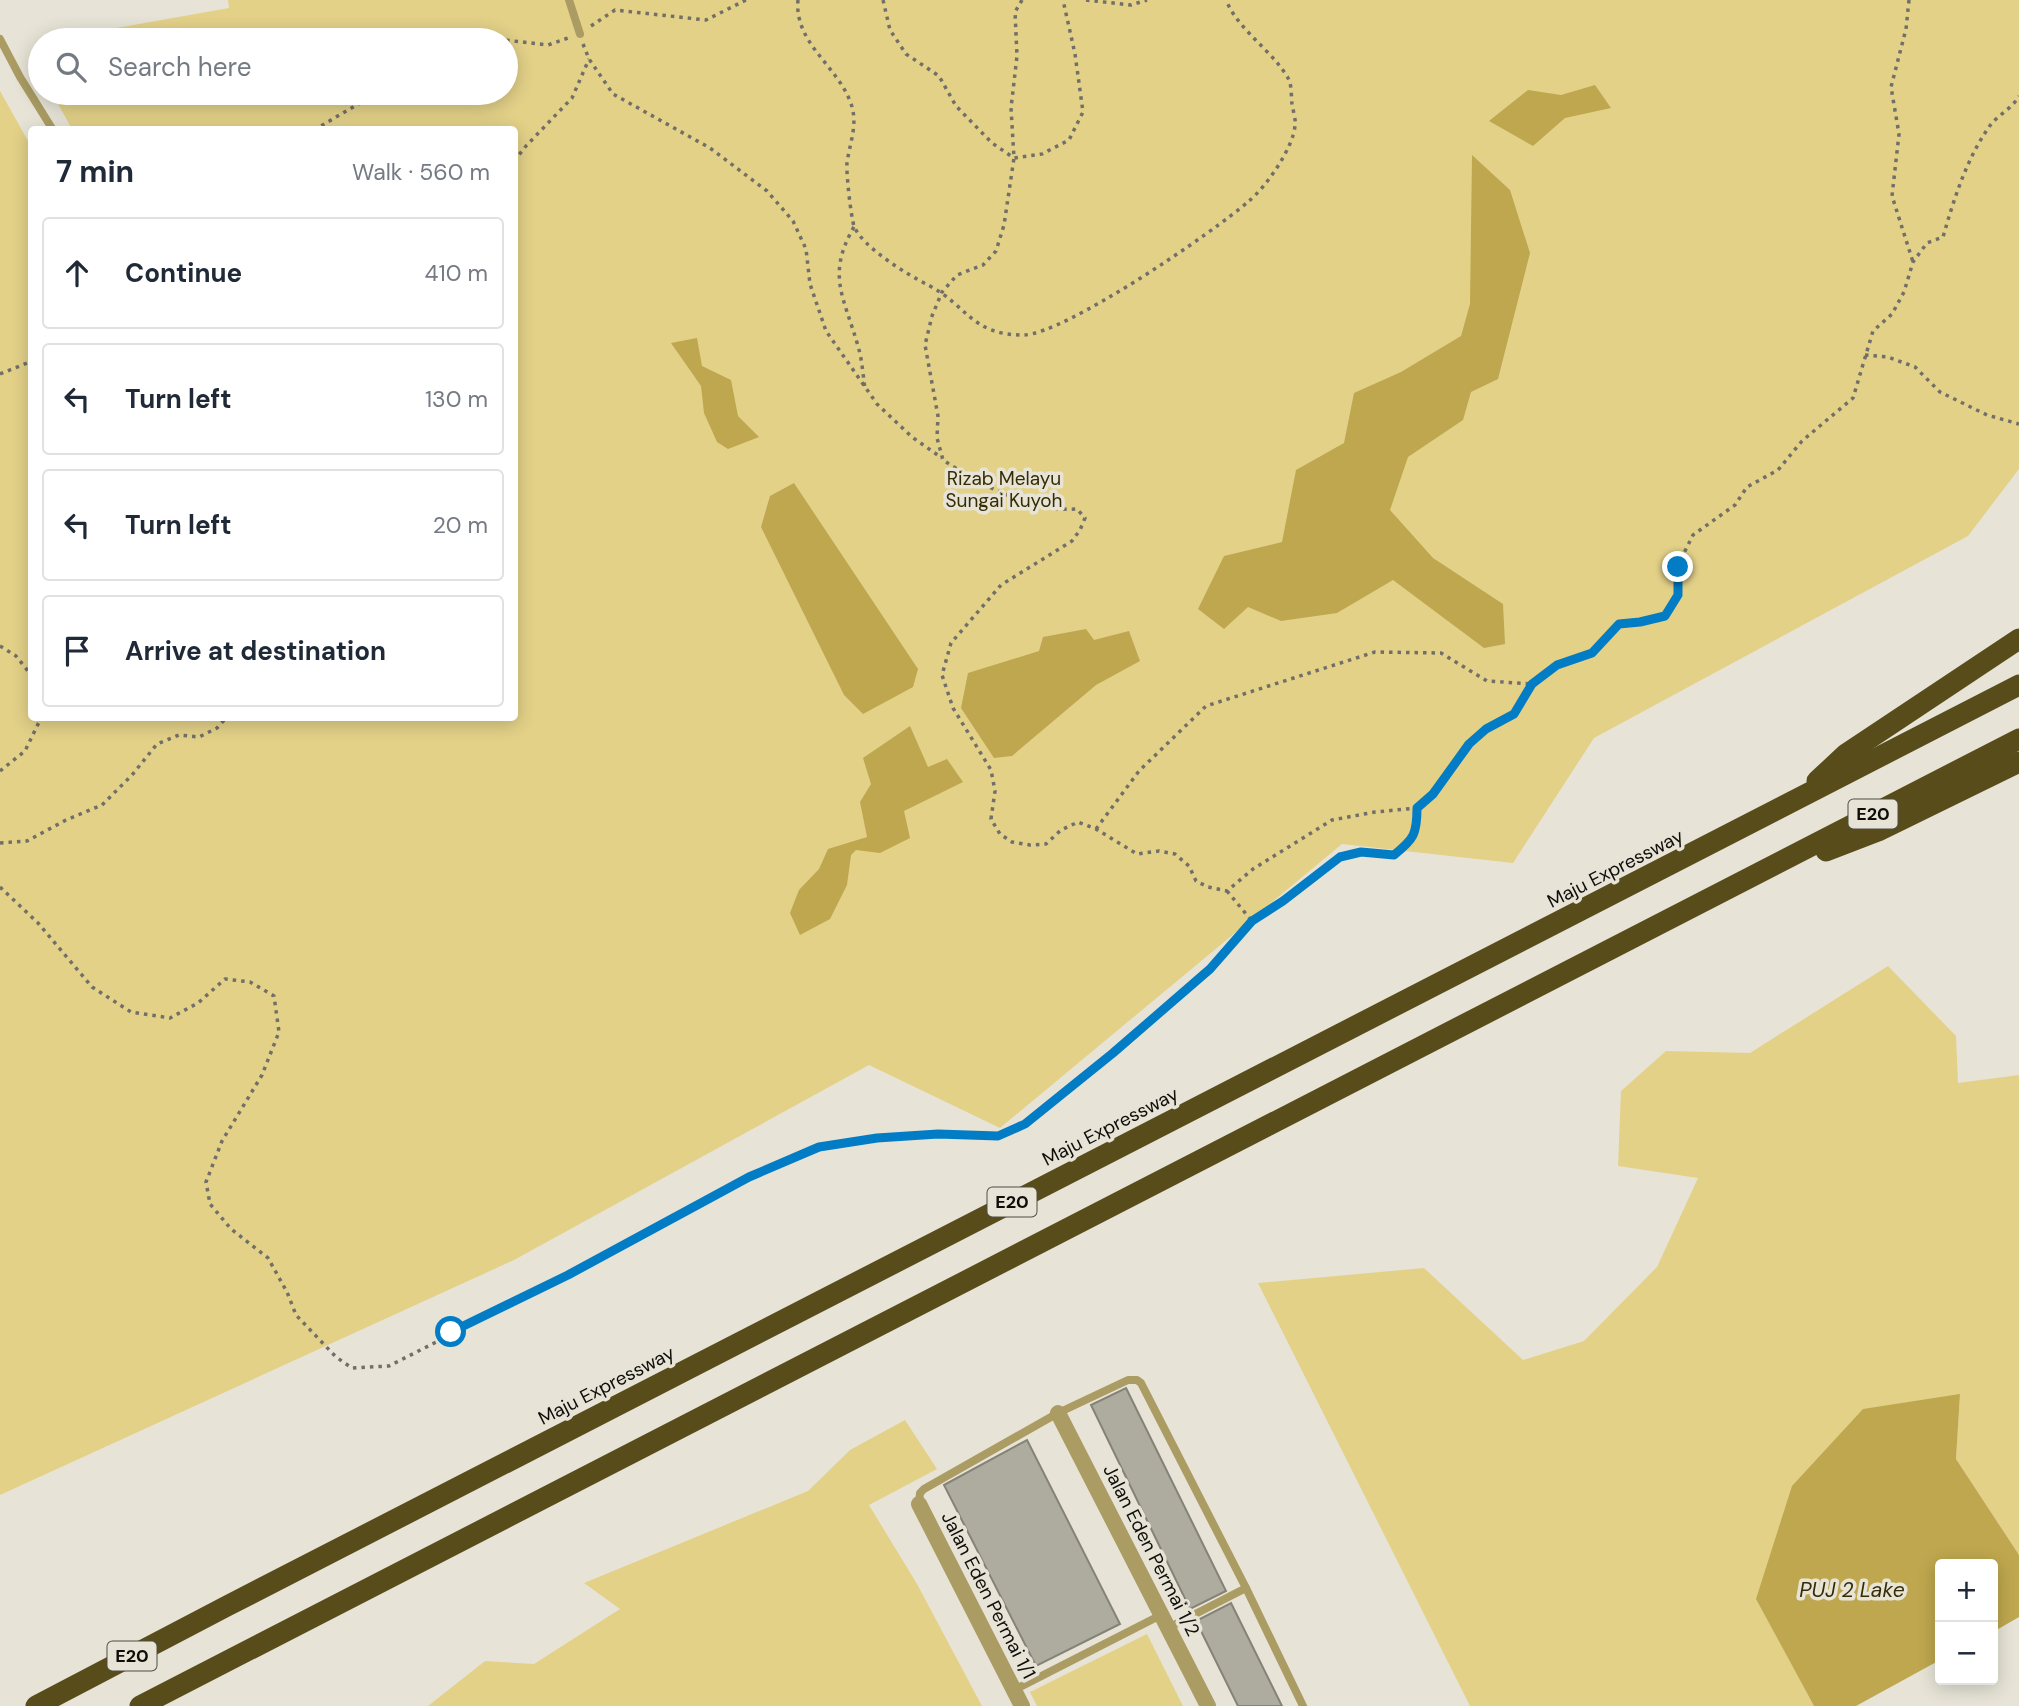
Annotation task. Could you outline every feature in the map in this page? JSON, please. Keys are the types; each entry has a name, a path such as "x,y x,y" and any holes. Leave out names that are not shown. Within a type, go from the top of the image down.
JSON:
{"highway":[{"path":"1798,799 1846,754 2019,639"},
{"name":"Maju Expressway","path":"36,1706 2019,685"},
{"name":"E20","path":"140,1706 2019,739"},
{"path":"1726,890 1878,831 2019,762"}],"street":[{"name":"Jalan Eden Permai 1/2","path":"1058,1413 1208,1706"},
{"name":"Jalan Eden Permai 1/1","path":"919,1504 1022,1706"}],"lane":[{"path":"569,0 580,34"},
{"path":"0,39 28,87"},
{"path":"38,105 51,126"},
{"path":"919,1504 920,1493 924,1489 1058,1413 1128,1380 1137,1380 1141,1383 1246,1588 1303,1706"},
{"path":"1014,1690 1165,1621 1246,1588"}],"path":[{"path":"518,42 548,45 580,34 615,10 706,20 746,0"},
{"path":"798,0 797,13 806,38 850,101 855,126 847,165 854,226 868,245 916,279 942,292 972,321 1001,334 1027,335 1062,324 1123,288 1251,200 1278,169 1295,126 1289,79 1264,47 1231,14 1227,0"},
{"path":"883,0 890,30 906,54 939,76 956,106 992,143 1014,158 1041,154 1069,140 1083,113 1075,54 1063,0"},
{"path":"943,460 937,438 938,416 925,345 932,316 942,292 957,275 983,265 996,251 1004,225 1014,158 1011,108 1017,56 1015,12 1022,0"},
{"path":"1086,0 1131,5 1147,0"},
{"path":"1909,0 1906,29 1891,87 1899,134 1892,196 1913,262"},
{"path":"580,34 589,60 613,94 710,148 768,191 793,221 806,248 810,284 826,331 865,390 912,437 966,475 1006,494 1059,510 1077,509 1085,517 1072,541 1001,585 978,609 951,643 942,675 953,708 990,771 995,791 991,819 1000,834 1012,842 1046,844 1061,830 1078,822 1096,829 1138,854 1158,851 1175,854 1189,866 1196,881 1227,891 1252,921"},
{"path":"518,157 572,98 589,60"},
{"path":"1227,891 1253,869 1332,820 1417,808 1433,794 1469,744 1486,729 1514,714 1532,684 1557,665 1592,653 1619,624 1665,616 1678,595 1678,567 1693,535 1735,505 1747,487 1778,470 1801,441 1853,398 1873,331 1892,314 1904,292 1913,262 1927,243 1943,237 1954,200 1990,124 2017,105 2019,96"},
{"path":"321,126 357,105"},
{"path":"854,226 843,246 838,283 859,349 865,390"},
{"path":"1864,354 1888,357 1915,367 1940,392 1987,415 2019,424"},
{"path":"0,374 28,363"},
{"path":"0,646 16,656 28,671"},
{"path":"1096,829 1139,771 1206,706 1375,652 1441,653 1487,681 1532,684"},
{"path":"0,771 25,751 40,721"},
{"path":"0,843 27,841 102,805 132,775 157,744 179,735 199,737 223,721"},
{"path":"0,887 38,923 92,987 131,1012 170,1018 198,1003 225,979 250,982 274,996 279,1032 262,1075 222,1141 206,1182 211,1204 231,1229 268,1258 296,1315 337,1357 352,1368 389,1366 568,1275 749,1177 819,1147 877,1138 938,1134 998,1136 1025,1124 1210,969 1252,921 1305,886 1340,857 1361,852 1394,855 1411,841 1417,828 1417,808"}],"green space":[{"name":"Rizab Melayu Sungai Kuyoh","path":"228,0 2019,0 2019,469 1968,536 1594,738 1513,863 1342,844 1000,1128 869,1065 514,1260 0,1495 0,91 28,141 28,721 518,721 518,126 70,126 59,105 518,105 518,28 116,28 229,8"},
{"path":"1888,966 1956,1036 1958,1083 2019,1075 2019,1555 1956,1459 1960,1394 1756,1598 1814,1706 1470,1706 1258,1283 1424,1268 1523,1360 1584,1341 1657,1267 1698,1178 1618,1166 1621,1091 1666,1051 1750,1053"},
{"path":"905,1420 937,1469 869,1505 917,1584 982,1706 428,1706 485,1661 534,1664 620,1609 584,1583 808,1491 850,1450"},
{"path":"1147,1634 1183,1706 1037,1706 1030,1692"}],"water":[{"path":"1595,85 1611,108 1565,118 1533,146 1489,121 1528,90 1561,95"},
{"path":"1472,155 1510,190 1530,253 1498,379 1471,392 1463,420 1408,457 1390,510 1433,558 1503,604 1505,644 1484,648 1393,580 1337,613 1281,621 1248,607 1224,629 1198,609 1224,556 1282,542 1296,470 1344,443 1354,393 1401,372 1461,336 1470,304"},
{"path":"697,338 702,366 731,380 738,416 759,437 728,449 717,442 704,413 701,386 671,343"},
{"path":"794,483 918,669 913,687 863,714 844,695 761,527 770,496"},
{"path":"1086,629 1094,640 1129,631 1140,661 1096,685 1012,756 994,758 961,708 968,673 1039,651 1043,637"},
{"path":"910,726 928,767 947,759 963,782 904,811 910,838 880,853 856,850 851,855 847,885 830,919 800,935 790,913 799,890 819,869 828,849 867,837 860,802 871,784 863,758"},
{"name":"PUJ 2 Lake","path":"1960,1394 1956,1459 2019,1555 2019,1617 1998,1629 1998,1559 1935,1559 1935,1663 1856,1706 1814,1706 1756,1599 1792,1486 1863,1409"}],"building":[{"path":"1126,1388 1226,1591 1190,1609 1091,1405"},
{"path":"1027,1440 1120,1624 1036,1666 944,1485"},
{"path":"1231,1603 1282,1706 1238,1706 1196,1621"}],"route":[{"path":"451,1332 568,1275 749,1177 819,1147 877,1138 938,1134 998,1136 1025,1124 1210,969 1252,921 1266,914 1340,857 1361,852 1394,855 1411,841 1417,828 1417,808 1433,794 1469,744 1486,729 1514,714 1532,684 1557,665 1592,653 1619,624 1665,616 1678,595 1678,567"}]}
